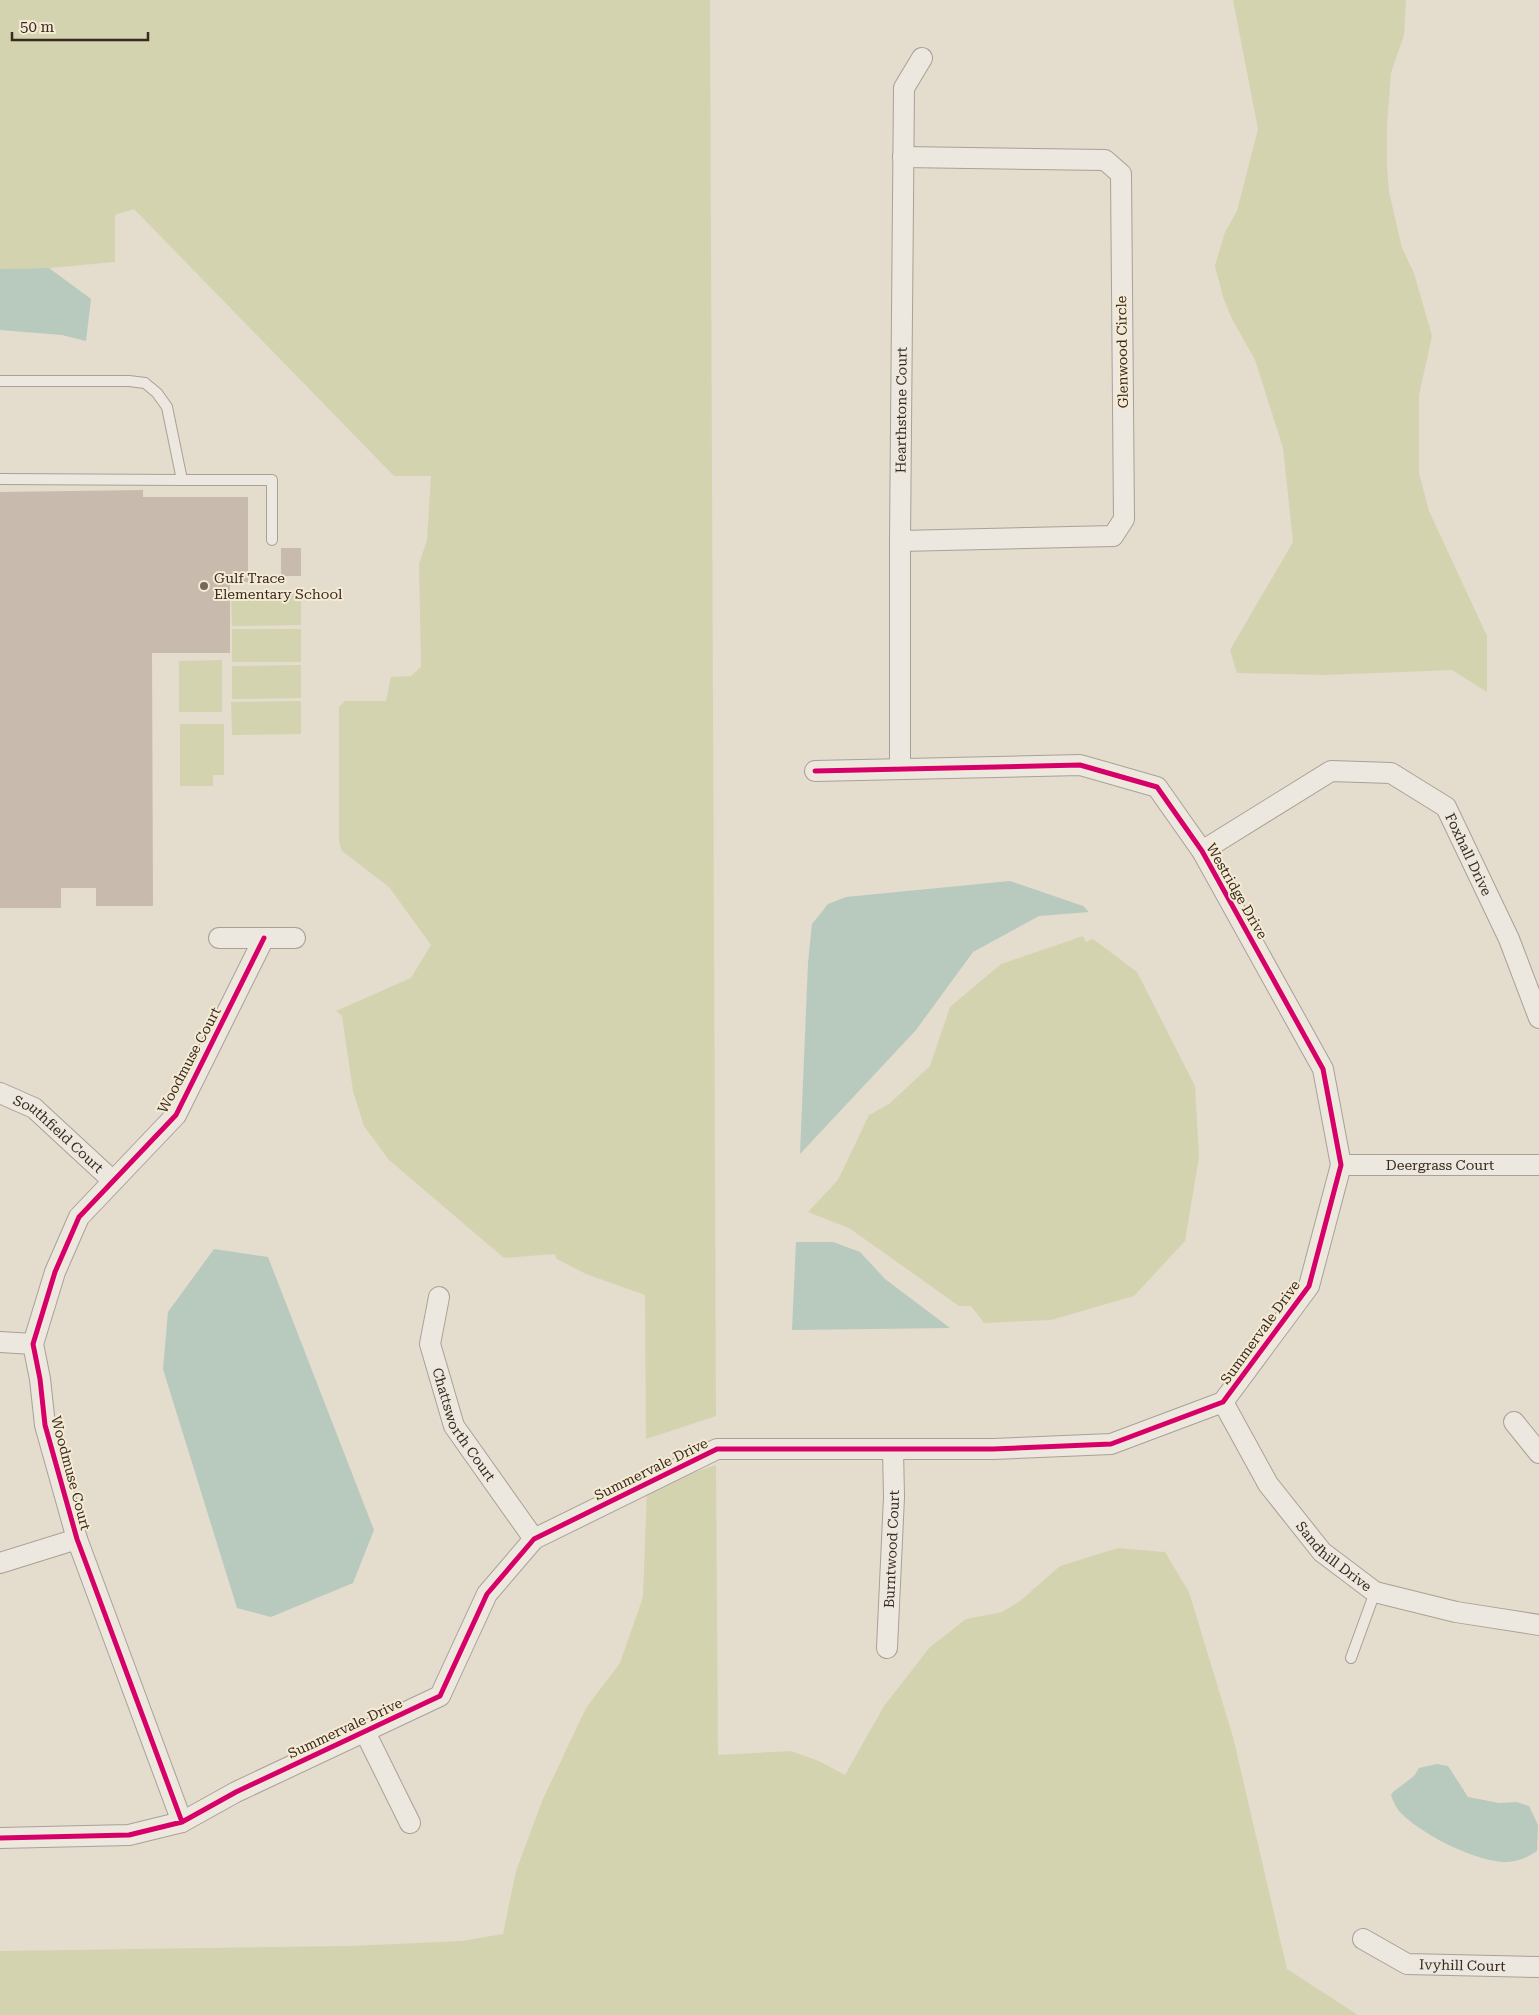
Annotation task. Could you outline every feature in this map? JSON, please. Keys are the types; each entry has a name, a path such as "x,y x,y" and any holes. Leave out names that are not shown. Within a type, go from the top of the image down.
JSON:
{"street":[{"name":"Hearthstone Court","path":"900,768 904,88 922,58"},
{"name":"Glenwood Circle","path":"900,541 1113,536 1124,519 1121,174 1105,160 903,158"},
{"name":"Westridge Drive","path":"815,771 1080,765 1157,787 1202,851 1323,1068 1341,1165"},
{"name":"Foxhall Drive","path":"1202,851 1330,771 1391,773 1446,807 1509,939 1539,1018"},
{"path":"219,938 295,938"},
{"name":"Woodmuse Court","path":"182,1822 77,1539 45,1425 40,1379 33,1344 55,1272 79,1218 176,1115 264,938"},
{"name":"Southfield Court","path":"0,1093 34,1108 113,1181"},
{"name":"Deergrass Court","path":"1341,1165 1539,1165"},
{"name":"Summervale Drive","path":"0,1838 129,1835 182,1822 236,1792 440,1696 487,1594 534,1539 717,1449 993,1449 1110,1444 1223,1402 1308,1286 1341,1165"},
{"name":"Chattsworth Court","path":"439,1297 430,1344 454,1426 534,1539"},
{"path":"0,1342 33,1344"},
{"name":"Sandhill Drive","path":"1223,1402 1268,1484 1322,1552 1375,1592 1456,1612 1539,1625"},
{"path":"1514,1422 1539,1453"},
{"name":"Burntwood Court","path":"887,1648 894,1497 893,1449"},
{"path":"0,1563 77,1539"},
{"path":"365,1732 410,1823"},
{"name":"Ivyhill Court","path":"1363,1939 1407,1964 1539,1967"}],"lane":[{"path":"0,381 129,381 144,383 157,393 167,407 182,480"},
{"path":"0,479 272,480 272,540"},
{"path":"1351,1658 1375,1592"}],"green space":[{"path":"0,0 710,0 716,1416 646,1439 645,1295 586,1274 557,1259 555,1254 504,1258 389,1160 364,1126 353,1091 342,1016 336,1011 411,978 431,945 389,887 342,851 339,842 339,707 345,701 386,701 391,677 411,676 421,667 419,564 427,540 431,476 394,476 134,209 115,215 115,262 49,268 0,269"},
{"path":"1233,0 1406,0 1404,35 1391,73 1387,126 1387,167 1389,192 1402,248 1414,273 1432,336 1419,395 1419,473 1429,511 1487,636 1487,692 1452,670 1326,675 1237,673 1230,650 1293,542 1283,448 1255,360 1232,319 1223,297 1215,266 1225,232 1237,211 1258,129"},
{"path":"301,592 301,625 232,626 231,593"},
{"path":"232,629 301,629 301,662 232,662"},
{"path":"222,660 222,712 179,712 179,661"},
{"path":"301,665 301,698 232,699 232,666"},
{"path":"301,701 301,734 232,735 231,702"},
{"path":"180,724 224,724 224,775 213,775 213,786 180,786"},
{"path":"1083,936 1086,942 1093,939 1137,972 1195,1086 1199,1157 1185,1241 1134,1296 1051,1320 984,1323 971,1306 959,1306 849,1228 808,1212 838,1180 869,1115 889,1104 930,1066 950,1007 1001,964"},
{"path":"716,1465 718,1755 791,1751 819,1761 845,1775 884,1706 930,1647 966,1619 1002,1612 1020,1601 1060,1566 1118,1548 1165,1552 1189,1592 1233,1737 1287,1969 1358,2015 0,2015 0,1951 348,1946 462,1941 503,1934 516,1871 543,1799 586,1708 620,1663 643,1597 647,1488"}],"shaded area":[{"path":"49,268 91,299 86,341 62,335 0,330 0,269"},
{"path":"1010,881 1083,906 1089,912 1039,916 973,952 916,1030 800,1154 808,963 812,924 828,904 846,897"},
{"path":"796,1242 833,1242 860,1252 885,1279 950,1328 792,1330"},
{"path":"214,1249 268,1257 374,1530 353,1583 271,1617 237,1608 163,1369 168,1312"},
{"path":"1437,1764 1448,1766 1468,1797 1499,1803 1517,1802 1529,1806 1538,1825 1537,1851 1524,1858 1508,1862 1482,1858 1452,1847 1424,1831 1403,1815 1391,1795 1393,1792 1414,1776 1419,1768"}],"building":[{"path":"143,490 143,497 248,497 248,582 230,583 230,653 152,653 153,906 96,906 96,888 61,888 61,908 0,908 0,492"},
{"path":"281,548 301,548 301,576 281,576"}],"cycle path":[{"path":"0,1838 129,1835 182,1822 236,1792 440,1696 487,1594 534,1539 717,1449 993,1449 1111,1444 1223,1402 1309,1286 1341,1165 1323,1069 1202,851 1157,787 1080,765 815,771"},
{"path":"182,1822 77,1539 45,1425 40,1379 33,1344 55,1272 79,1217 176,1115 264,938"}],"place":[{"name":"Gulf Trace Elementary School","path":"204,586"}]}
